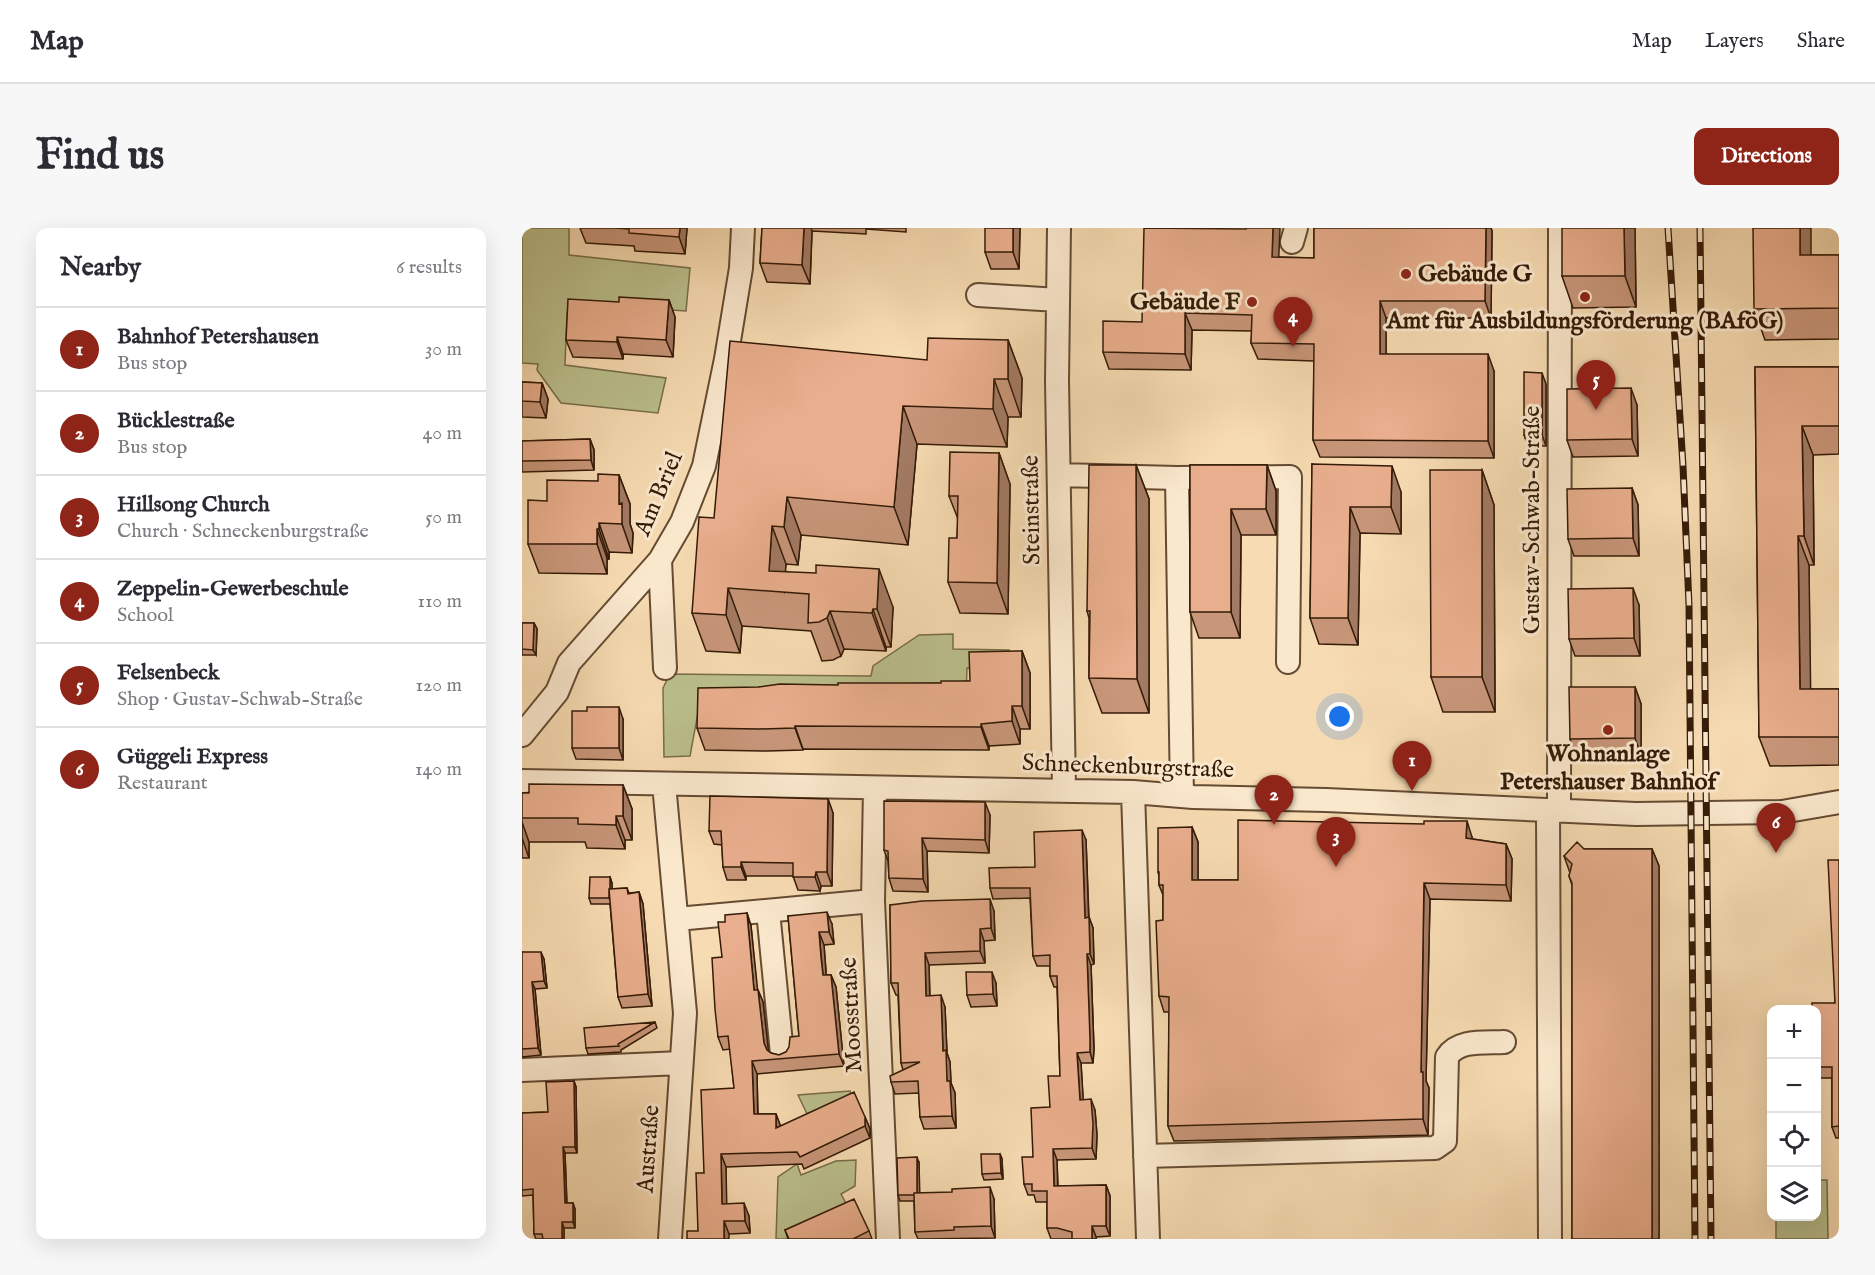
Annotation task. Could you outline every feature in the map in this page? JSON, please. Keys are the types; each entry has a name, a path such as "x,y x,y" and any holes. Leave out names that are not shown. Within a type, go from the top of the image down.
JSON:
{"street":[{"name":"Am Briel","path":"522,735 557,692 569,663 660,560 682,522 704,466 726,359 741,268 743,228"},
{"name":"Steinstraße","path":"1059,228 1059,475 1064,790"},
{"name":"Gustav-Schwab-Straße","path":"1550,1239 1560,228"},
{"path":"978,295 1058,300"},
{"path":"1059,475 1177,478 1290,477 1288,662"},
{"path":"1177,478 1182,796"},
{"path":"660,560 665,668"},
{"name":"Schneckenburgstraße","path":"522,781 1133,792 1182,796 1636,814 1752,814 1782,812 1839,802"},
{"name":"Austraße","path":"664,784 685,1013 670,1239"},
{"name":"Moosstraße","path":"875,788 873,902 888,1239"},
{"path":"1133,792 1148,1239"},
{"path":"677,919 873,902"},
{"path":"768,911 782,1054"},
{"path":"1145,1155 1435,1148 1445,1141 1447,1057 1452,1049 1459,1045 1504,1042"},
{"path":"522,1070 681,1063"}],"green space":[{"path":"522,228 569,228 569,255 690,268 686,311 625,307 621,316 567,312 565,365 666,378 658,413 561,403 537,370 538,364 522,363"},
{"path":"953,634 953,649 1009,650 1007,668 967,668 966,697 700,702 690,756 664,757 663,688 670,674 871,676 873,666 919,635"},
{"path":"850,1091 853,1101 810,1120 798,1095"},
{"path":"856,1160 855,1186 841,1194 849,1209 812,1239 776,1239 778,1177 797,1164 801,1175 836,1161"},
{"path":"1821,1180 1827,1180 1828,1239 1776,1239 1776,1221 1821,1221"}],"building":[{"path":"615,228 680,228 679,237 629,233 629,229"},
{"path":"762,228 804,228 802,265 760,263"},
{"path":"985,228 1013,228 1013,252 985,252"},
{"path":"1144,228 1273,228 1272,257 1314,258 1314,228 1486,228 1485,301 1380,301 1380,354 1488,354 1488,441 1313,440 1314,344 1251,343 1252,315 1185,313 1185,354 1103,352 1103,321 1142,322"},
{"path":"1562,228 1624,228 1625,276 1562,276"},
{"path":"1753,228 1800,228 1800,255 1839,255 1839,308 1754,309"},
{"path":"619,297 669,300 666,340 617,337 617,342 566,340 568,299 619,302"},
{"path":"928,338 1008,340 1008,379 994,379 993,409 903,406 894,507 787,497 784,527 772,526 769,571 816,573 816,565 879,569 877,609 873,609 872,613 830,611 827,618 819,622 808,623 809,594 728,588 726,615 692,613 699,517 714,518 730,341 927,360"},
{"path":"1755,367 1839,367 1839,426 1802,426 1804,536 1798,536 1800,689 1839,689 1839,737 1759,737"},
{"path":"1524,372 1542,373 1542,435 1524,435"},
{"path":"522,382 542,383 540,402 522,401"},
{"path":"1631,388 1632,439 1567,440 1567,389"},
{"path":"590,439 591,460 522,461 522,441"},
{"path":"950,452 999,453 997,583 948,582 949,538 957,538 958,496 949,496"},
{"path":"1312,464 1392,466 1391,507 1350,507 1348,618 1310,618"},
{"path":"1089,465 1136,465 1137,679 1089,678 1090,611 1087,611"},
{"path":"1190,465 1267,465 1266,509 1231,509 1231,612 1190,612"},
{"path":"1430,470 1482,470 1482,677 1431,677"},
{"path":"598,474 619,475 622,524 599,523 597,544 528,544 528,500 547,501 547,480 598,481"},
{"path":"1632,488 1633,538 1568,539 1567,489"},
{"path":"1633,588 1634,638 1569,639 1568,589"},
{"path":"522,623 534,623 533,650 522,649"},
{"path":"1022,651 1022,706 1012,706 1012,721 981,724 981,727 697,728 698,688 759,687 780,684 838,685 838,683 970,681 969,652"},
{"name":"Wohnanlage Petershauser Bahnhof","path":"1569,687 1635,687 1635,738 1570,739"},
{"path":"587,707 619,707 619,748 572,748 572,711 587,711"},
{"path":"529,784 623,785 623,816 616,816 616,825 578,824 578,818 522,818 522,793 529,793"},
{"path":"710,796 828,799 827,872 816,872 815,877 793,877 793,863 741,862 741,867 723,867 721,831 709,831"},
{"path":"884,801 985,802 985,840 922,838 923,879 889,878 888,851 884,850"},
{"path":"1238,820 1424,824 1424,821 1467,821 1466,838 1506,844 1506,885 1424,883 1421,1072 1423,1072 1423,1119 1168,1126 1169,997 1159,996 1156,921 1163,920 1163,885 1159,885 1158,828 1192,827 1192,880 1238,880"},
{"path":"1082,830 1085,918 1089,917 1090,954 1087,954 1090,1052 1077,1053 1080,1100 1091,1099 1092,1148 1053,1149 1054,1186 1106,1185 1106,1226 1092,1226 1092,1239 1072,1239 1072,1232 1047,1228 1047,1191 1032,1191 1032,1184 1024,1184 1022,1157 1033,1157 1031,1108 1050,1107 1048,1076 1060,1076 1057,976 1050,976 1050,955 1033,956 1030,888 990,888 989,868 1035,867 1034,832"},
{"path":"1577,842 1584,849 1652,849 1652,1239 1572,1239 1572,883 1569,876 1572,864 1564,856"},
{"path":"1828,860 1839,860 1839,1126 1832,1127 1832,1067 1821,1067 1821,1005 1812,1005 1812,1003 1835,1003"},
{"path":"590,877 610,877 609,898 589,898"},
{"path":"627,888 628,894 639,892 648,994 618,997 609,889"},
{"path":"990,899 991,928 980,929 980,951 925,953 926,996 941,995 943,1051 946,1050 947,1081 950,1081 952,1116 920,1117 918,1081 891,1082 890,1076 920,1062 901,1063 898,983 891,983 890,905 922,901"},
{"path":"827,912 829,932 819,932 821,957 823,975 831,975 839,1054 752,1061 754,1114 776,1114 776,1128 854,1092 865,1117 865,1126 800,1157 797,1152 721,1154 722,1204 744,1203 745,1221 724,1221 724,1239 687,1239 687,1231 698,1231 696,1173 704,1173 701,1090 734,1088 728,1036 718,1037 715,1009 712,958 722,957 718,922 725,922 725,915 747,913 754,990 758,990 764,1043 767,1050 779,1055 786,1052 790,1037 799,1036 788,916"},
{"path":"522,952 541,952 544,981 532,982 538,1048 522,1049"},
{"path":"966,972 992,972 993,994 967,995"},
{"path":"655,1022 618,1044 619,1046 586,1048 584,1028"},
{"path":"574,1081 575,1147 563,1147 565,1203 573,1203 573,1222 562,1222 562,1239 543,1239 542,1234 534,1234 533,1189 522,1190 522,1113 548,1112 546,1082"},
{"path":"981,1154 1000,1154 1001,1173 982,1174"},
{"path":"917,1157 917,1193 898,1195 897,1158"},
{"path":"990,1187 991,1226 954,1227 954,1230 915,1232 914,1193 952,1192 952,1189"},
{"path":"854,1199 869,1231 853,1239 789,1239 785,1230"}],"railway":[{"path":"1668,228 1689,605 1695,1239"},
{"path":"1700,228 1711,1239"}],"place":[{"name":"Gebäude G","path":"1406,274"},
{"name":"Amt für Ausbildungsförderung (BAföG)","path":"1585,297"},
{"name":"Gebäude F","path":"1252,302"},
{"name":"Zeppelin-Gewerbeschule","path":"1293,347"},
{"name":"Felsenbeck","path":"1596,410"},
{"name":"Wohnanlage Petershauser Bahnhof","path":"1608,730"},
{"name":"Bahnhof Petershausen","path":"1412,791"},
{"name":"Bücklestraße","path":"1274,825"},
{"name":"Güggeli Express","path":"1776,853"},
{"name":"Hillsong Church","path":"1336,867"}]}
